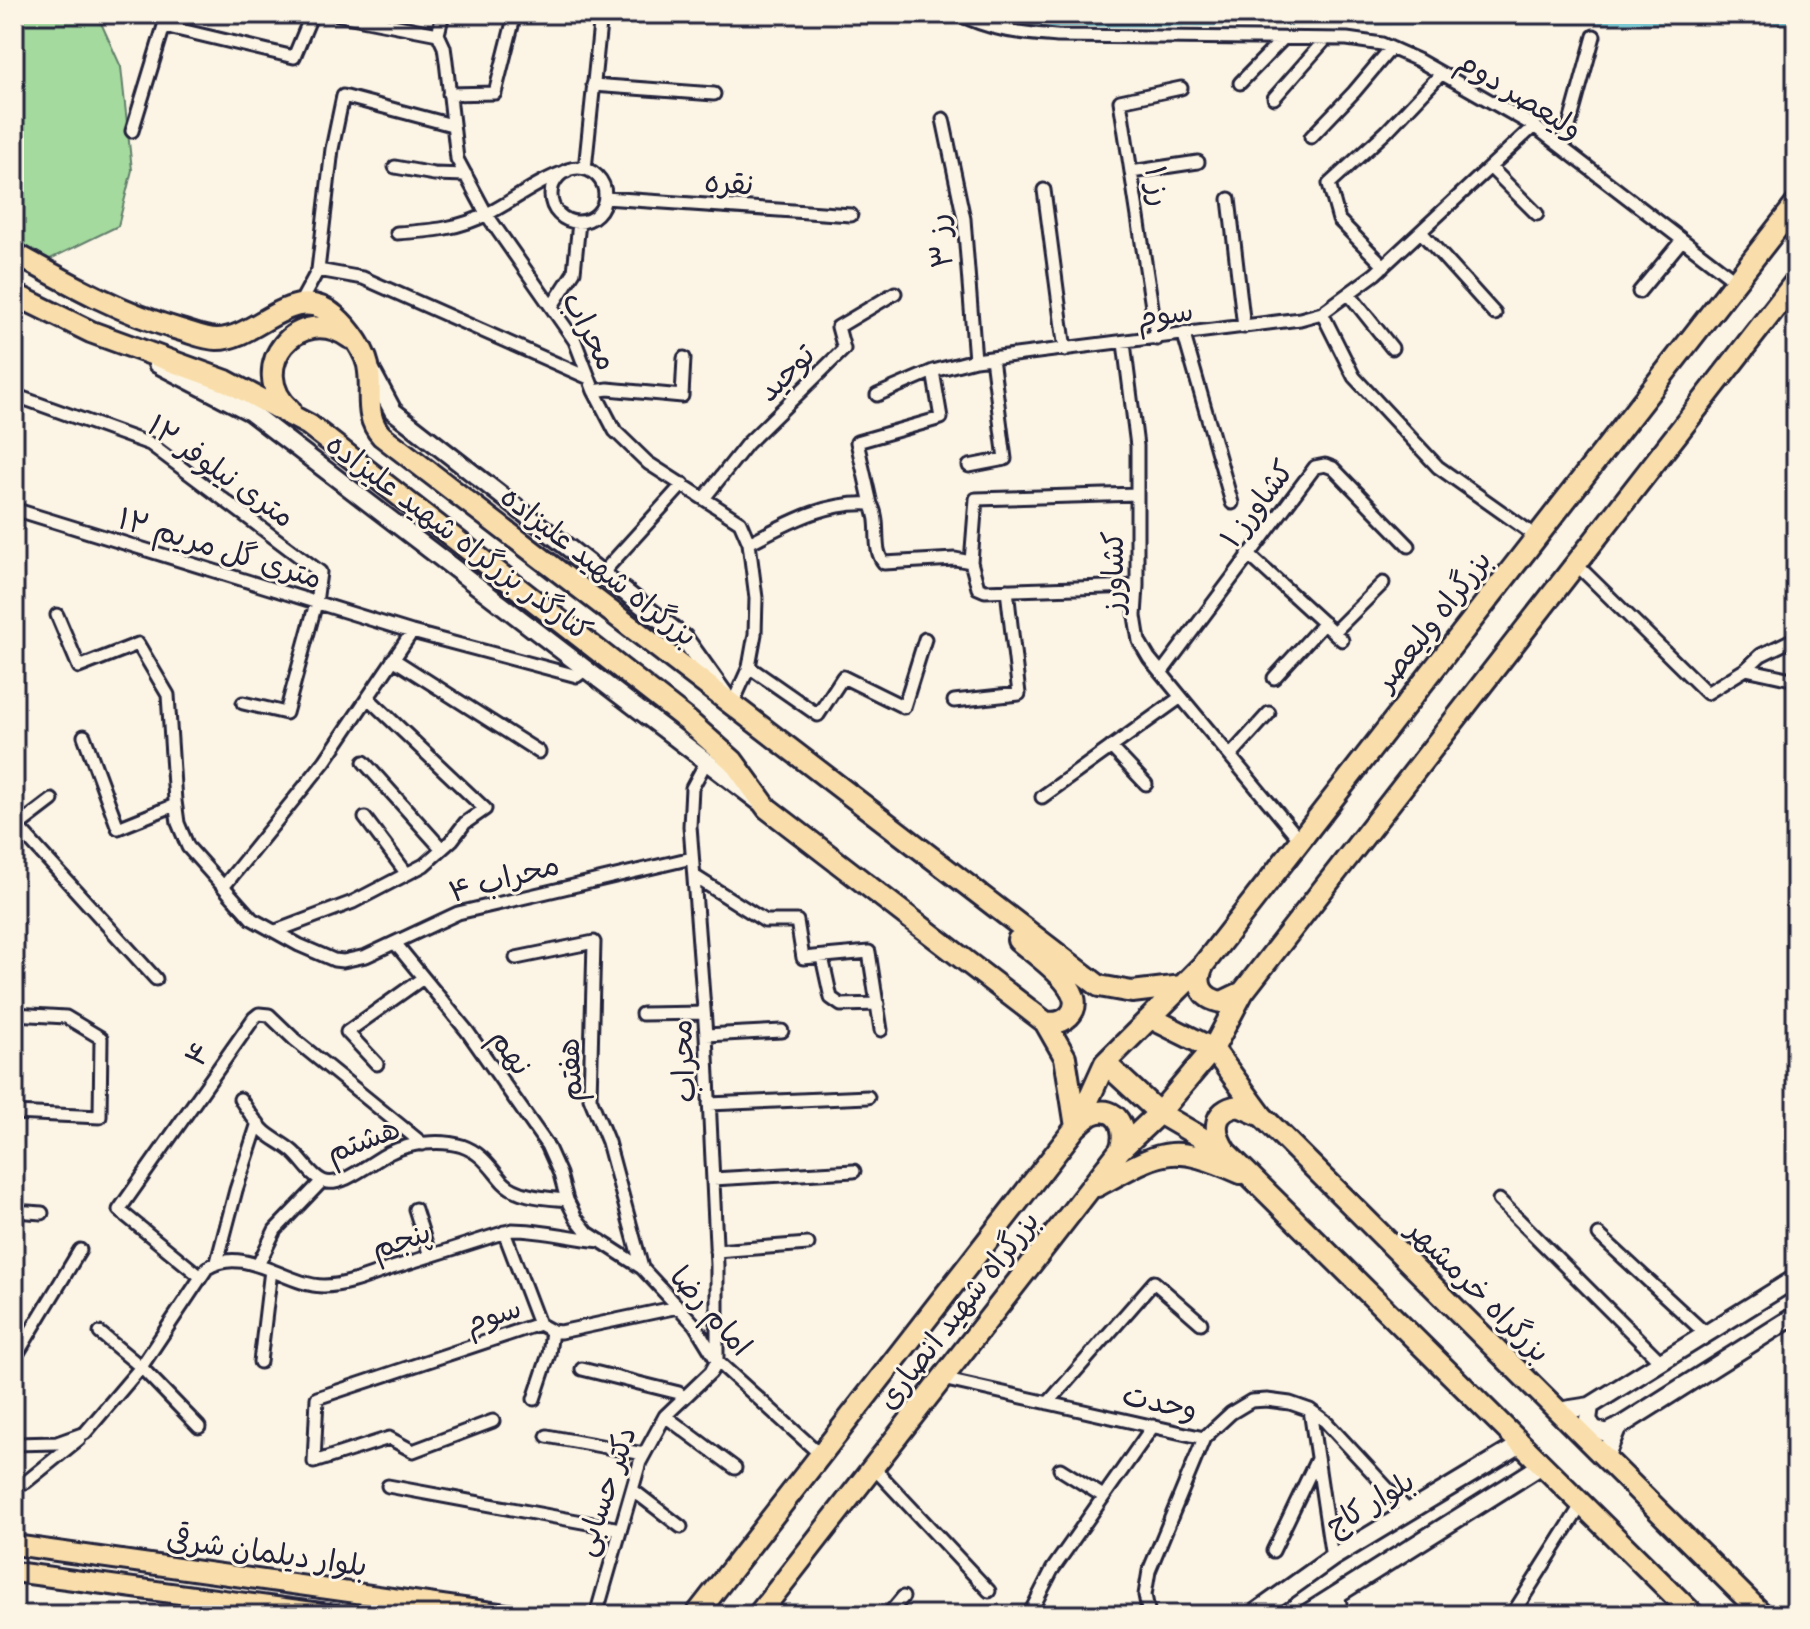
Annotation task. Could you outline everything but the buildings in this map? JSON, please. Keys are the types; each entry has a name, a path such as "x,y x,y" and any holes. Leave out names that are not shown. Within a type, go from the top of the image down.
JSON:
{"highway":[{"name":"بزرگراه ولیعصر","path":"1105,1063 1204,964 1796,204"},
{"path":"14,253 109,303 210,339 236,335 285,308 316,306 333,314 361,351"},
{"path":"1213,1049 1243,992 1796,281"},
{"path":"18,296 102,336 215,377 309,425"},
{"path":"361,351 339,331 316,327 297,333 278,352 273,371 275,390 285,406 703,732 743,773 767,808 1045,1022 1065,1057 1076,1127 1095,1113 1114,1116 1124,1133 1120,1150"},
{"name":"بزرگراه شهید علیزاده","path":"361,351 370,376 370,414 382,436 1099,986 1132,992 1182,986"},
{"path":"994,907 1007,930 1068,984 1074,993 1075,1005 1070,1015 1060,1022 1045,1022"},
{"path":"1204,964 1199,980 1202,991 1208,997 1222,1002 1243,992"},
{"name":"بزرگراه خرمشهر","path":"1151,1018 1213,1049 1262,1116 1763,1615"},
{"name":"بزرگراه شهید انصاری","path":"758,1615 1120,1150 1159,1113 1213,1049"},
{"path":"1105,1063 1159,1113 1226,1152 1694,1615"},
{"name":"بزرگراه شهید انصاری","path":"696,1615 1076,1127 1105,1063"},
{"path":"1226,1152 1216,1132 1221,1113 1239,1106 1262,1116"},
{"path":"1089,1189 1147,1159 1172,1153 1198,1155 1252,1178"}],"main road":[{"name":"کنارگذر بزرگراه شهید علیزاده","path":"102,336 250,412 767,808"},
{"path":"1558,1411 1590,1406 1796,1278"},
{"path":"1590,1406 1587,1416 1594,1429 1607,1433 1796,1315"},
{"path":"1605,1458 1617,1428"},
{"name":"بلوار کاج","path":"1252,1615 1332,1558 1521,1444"},
{"path":"1489,1464 1499,1466 1505,1474 1502,1489"},
{"name":"بلوار کاج","path":"1304,1615 1542,1465"},
{"name":"بلوار دیلمان شرقی","path":"14,1545 513,1615"},
{"name":"بلوار دیلمان شرقی","path":"14,1572 336,1615"}],"street":[{"path":"132,131 164,26 294,57 312,14"},
{"path":"336,14 438,34 443,14"},
{"path":"449,94 495,93 515,14"},
{"path":"585,169 601,14"},
{"name":"ولیعصر دوم","path":"959,14 984,26 1042,35 1347,39 1382,44 1418,60 1534,126 1736,281"},
{"name":"محراب","path":"438,34 444,47 457,159 487,215 575,341 594,391 615,431 648,463 740,522 749,543 756,598 755,634 749,667 732,705"},
{"path":"1563,148 1594,36"},
{"path":"1240,83 1282,40"},
{"path":"1274,98 1325,40"},
{"path":"1311,137 1391,48"},
{"path":"1384,266 1339,220 1329,184 1386,132 1441,74"},
{"path":"593,85 714,94"},
{"name":"رز ۱","path":"1157,339 1120,101 1181,88"},
{"path":"299,305 318,270 332,149 343,96 452,125"},
{"name":"رز ۳","path":"943,119 964,219 975,360"},
{"name":"سوم","path":"877,395 933,371 975,360 1157,339 1300,319 1322,313 1384,266 1534,126"},
{"path":"1131,172 1198,162"},
{"path":"395,167 434,174 466,175"},
{"path":"1490,167 1537,214"},
{"path":"397,233 447,230 487,215 546,178 567,171 585,169 602,183 605,198 596,214 579,222 565,219 551,202 553,183 567,171"},
{"path":"1044,190 1065,350"},
{"name":"نقره","path":"605,198 851,215"},
{"path":"1229,199 1244,327"},
{"path":"552,306 574,272 579,222"},
{"path":"1421,232 1495,314"},
{"path":"1639,292 1682,240"},
{"path":"318,270 363,278 589,378"},
{"name":"توحید","path":"705,497 747,444 844,349 838,327 895,293"},
{"path":"1349,294 1392,348"},
{"path":"1322,313 1354,377 1438,467 1537,537"},
{"path":"1184,335 1232,503"},
{"name":"کشاورز","path":"1124,343 1137,446 1135,616 1139,641 1161,673 1300,840"},
{"path":"594,391 608,389 682,396 684,358"},
{"path":"969,466 1005,459 992,358"},
{"path":"933,371 941,418 857,442 871,504 878,519 878,557 884,563 955,559 971,562"},
{"name":"۱۲ متری نیلوفر","path":"14,395 150,444 320,572 316,603"},
{"name":"کشاورز ۱","path":"1161,673 1315,467 1325,465 1333,468 1409,546"},
{"path":"606,569 683,484"},
{"path":"1137,494 976,499 971,562 978,588 985,591 1137,586"},
{"path":"749,543 796,518 836,506 871,504"},
{"name":"۱۲ متری گل مریم","path":"14,509 412,632 577,676 586,669"},
{"path":"1248,554 1338,636 1383,583"},
{"path":"1576,564 1707,693 1746,669 1761,655 1796,638"},
{"path":"954,701 1019,694 1007,590"},
{"path":"243,703 286,713 316,603"},
{"path":"57,615 79,667 138,644 168,695 175,805 178,823 188,847 252,919 276,931 353,902 424,865 465,823 485,809 368,698"},
{"path":"1274,678 1324,623"},
{"path":"224,886 325,761 412,632"},
{"path":"749,667 818,715 843,677 904,707 925,639"},
{"path":"393,659 539,752"},
{"path":"1746,669 1796,680"},
{"path":"1042,797 1181,697"},
{"path":"1230,756 1269,713"},
{"path":"84,736 118,828 175,805"},
{"path":"1111,747 1146,784"},
{"path":"364,762 442,849"},
{"name":"محراب","path":"706,762 692,788 690,826 706,1035 716,1251 717,1361"},
{"path":"52,800 16,828 156,979"},
{"path":"365,818 407,874"},
{"name":"محراب ۴","path":"276,931 299,945 343,961 366,956 458,913 692,858"},
{"path":"694,876 765,921 797,921 803,958 869,952 881,1030"},
{"name":"هفتم","path":"516,958 594,942 590,1098 608,1142 642,1268"},
{"name":"نهم","path":"395,943 467,1031 547,1145 567,1200"},
{"path":"822,957 831,998 841,1005 878,1004"},
{"path":"377,1064 347,1032 423,978"},
{"path":"642,1014 704,1013"},
{"path":"14,1014 66,1017 101,1038 100,1117 14,1113"},
{"name":"۴","path":"201,1277 119,1210 259,1014 269,1015 295,1040 423,1144"},
{"path":"706,1035 782,1031"},
{"path":"709,1104 868,1097"},
{"name":"هشتم","path":"240,1099 263,1130 292,1150 322,1181 332,1182 352,1176 390,1152 423,1144 461,1146 482,1156 504,1183 517,1191 567,1200"},
{"path":"26,1482 85,1433 141,1367 207,1268 217,1262 258,1123"},
{"path":"713,1179 854,1171"},
{"path":"258,1265 275,1230 322,1181"},
{"name":"امام رضا","path":"567,1200 588,1233 642,1268 695,1325 717,1361 821,1455"},
{"path":"1499,1200 1661,1362"},
{"path":"415,1209 430,1256"},
{"path":"14,1211 42,1213"},
{"name":"پنجم","path":"217,1262 258,1265 327,1286 504,1232 537,1230 561,1237 601,1241"},
{"path":"504,1232 539,1324"},
{"path":"1599,1235 1706,1334"},
{"path":"716,1251 808,1244"},
{"path":"16,1350 80,1250"},
{"path":"260,1362 271,1270"},
{"path":"1048,1403 1154,1282 1201,1323"},
{"name":"سوم","path":"493,1421 413,1451 389,1438 314,1462 317,1398 539,1324 560,1332 678,1307"},
{"path":"534,1399 549,1354 552,1331"},
{"path":"100,1333 141,1367 199,1427"},
{"name":"دکتر حسابی","path":"589,1615 615,1528 659,1412 707,1366 717,1361"},
{"name":"دکتر حسابی","path":"596,1615 634,1491 641,1454 665,1416 711,1372 717,1361"},
{"path":"582,1369 679,1393"},
{"name":"وحدت","path":"942,1379 1204,1438 1231,1413 1251,1401 1290,1403 1310,1410 1325,1421 1410,1513"},
{"path":"1310,1410 1332,1558"},
{"path":"665,1416 735,1468"},
{"path":"1029,1615 1052,1570 1153,1426"},
{"path":"14,1444 57,1443 85,1433"},
{"path":"547,1436 641,1454"},
{"path":"1149,1615 1145,1595 1149,1571 1204,1438"},
{"path":"1273,1551 1316,1461"},
{"path":"873,1467 989,1591"},
{"path":"1060,1469 1103,1496"},
{"path":"388,1486 615,1528"},
{"path":"634,1491 681,1527"},
{"path":"1512,1615 1582,1504"},
{"path":"1338,1593 1342,1615"},
{"path":"189,1615 202,1597"},
{"path":"888,1615 903,1597"}],"green space":[{"path":"14,14 97,14 121,67 132,170 118,226 42,263 14,258"}],"waterway":[{"path":"1012,14 1052,20 1796,18"}]}
